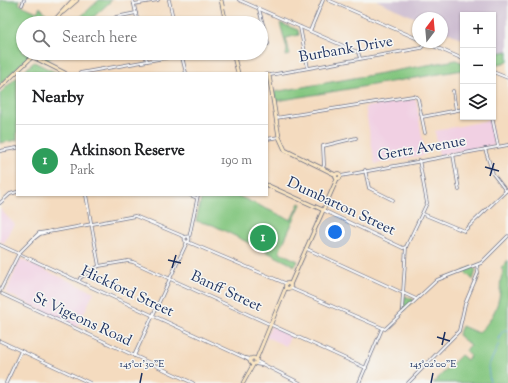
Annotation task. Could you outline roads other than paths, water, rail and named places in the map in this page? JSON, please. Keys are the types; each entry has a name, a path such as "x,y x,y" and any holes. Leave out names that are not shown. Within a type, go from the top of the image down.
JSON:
{"street":[{"path":"22,6 24,0"},
{"path":"57,16 73,0"},
{"path":"57,16 77,0"},
{"path":"133,0 137,16"},
{"path":"134,4 158,0"},
{"path":"169,0 172,16"},
{"path":"221,0 224,16"},
{"path":"239,0 358,52 360,59"},
{"path":"310,31 323,0"},
{"path":"328,0 412,36"},
{"path":"259,9 261,16"},
{"path":"120,16 136,13"},
{"path":"300,27 308,68"},
{"name":"Burbank Drive","path":"268,75 421,48"},
{"path":"438,48 460,58"},
{"path":"17,72 30,60"},
{"path":"37,60 64,72"},
{"path":"86,72 152,60"},
{"path":"183,60 186,72"},
{"path":"235,60 238,72"},
{"path":"0,88 16,73"},
{"path":"496,73 508,78"},
{"path":"268,75 279,137 285,150 290,154 323,168 337,177"},
{"path":"453,91 456,110"},
{"path":"276,120 417,97 425,133"},
{"path":"422,117 460,109"},
{"path":"493,120 498,146"},
{"path":"268,139 279,137"},
{"path":"323,168 323,146 356,138"},
{"name":"Gertz Avenue","path":"340,176 365,170 508,144"},
{"path":"0,151 16,148"},
{"path":"423,214 464,231 507,190 493,174 485,149"},
{"path":"453,154 459,190"},
{"path":"402,308 406,248 423,214 426,203 419,160"},
{"path":"365,170 369,188 393,200"},
{"path":"243,383 306,248 337,177 339,174 340,176"},
{"name":"Dumbarton Street","path":"268,185 403,248 406,248"},
{"path":"0,203 10,194 16,192"},
{"path":"86,196 98,266"},
{"path":"134,356 187,239 197,196"},
{"path":"1,294 2,288 19,253 40,234 135,216 383,329"},
{"path":"358,383 383,329 439,279 477,265 508,236"},
{"name":"Hickford Street","path":"0,245 300,383"},
{"path":"306,248 416,299"},
{"name":"Banff Street","path":"78,281 98,266 128,261 133,262 366,368"},
{"path":"408,383 460,331 466,300 478,273 477,265"},
{"name":"St Vigeons Road","path":"1,294 193,383"},
{"path":"0,342 90,383"},
{"path":"6,383 21,351"}],"waterway":[{"path":"490,383 488,367 498,346 500,335 504,330 508,330"}],"place":[{"name":"Atkinson Reserve","path":"263,238"}]}
